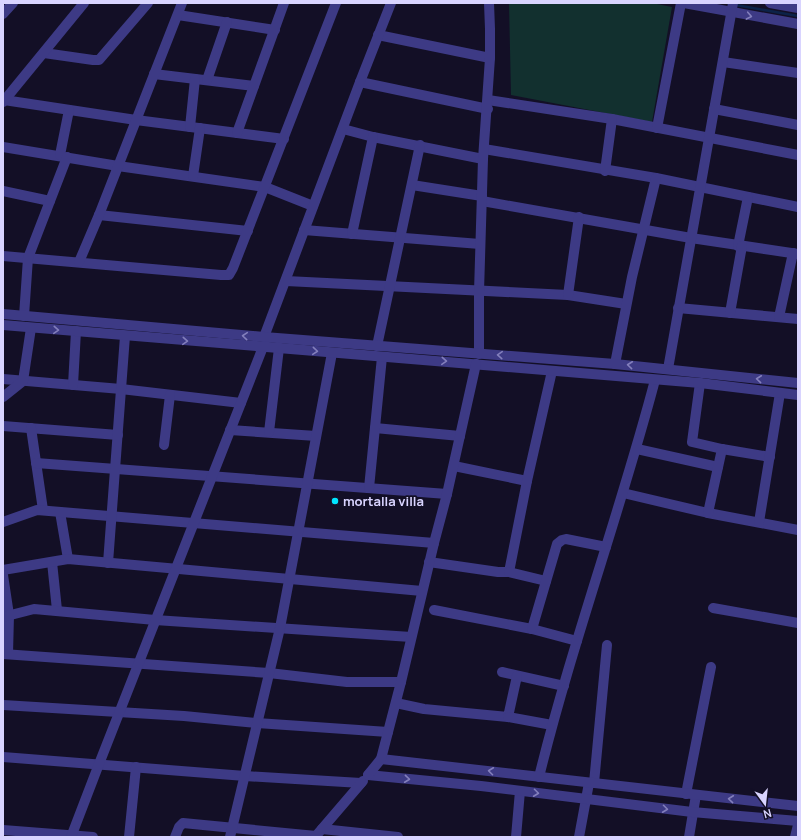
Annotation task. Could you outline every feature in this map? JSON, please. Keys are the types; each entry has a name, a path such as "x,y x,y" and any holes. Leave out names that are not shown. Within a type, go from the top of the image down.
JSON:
{"street":[{"path":"3,14 13,3"},
{"path":"4,101 84,3"},
{"path":"44,53 99,60 148,3"},
{"path":"79,262 99,215 182,3"},
{"path":"237,133 284,3"},
{"path":"3,256 229,275 248,231 336,3"},
{"path":"71,836 241,404 304,230 391,3"},
{"path":"479,354 479,292 483,154 488,104 490,58 489,3"},
{"path":"657,128 682,3 732,8 798,24"},
{"path":"775,3 798,8"},
{"path":"668,369 732,8"},
{"path":"178,15 275,30"},
{"path":"207,80 227,22"},
{"path":"378,35 490,58"},
{"path":"723,62 798,73"},
{"path":"154,74 254,86"},
{"path":"193,176 195,79"},
{"path":"360,82 488,104 612,119 798,155"},
{"path":"4,101 284,139"},
{"path":"714,109 798,125"},
{"path":"24,316 28,258 50,200 64,156 69,110"},
{"path":"605,171 612,119"},
{"path":"343,129 373,137 420,145 656,178 798,207"},
{"path":"352,234 373,137"},
{"path":"377,346 420,145"},
{"path":"3,147 118,166 265,186 313,206"},
{"path":"615,364 626,304 656,178"},
{"path":"412,185 691,238 795,253 778,317"},
{"path":"3,192 50,200"},
{"path":"730,313 748,197"},
{"path":"99,215 248,231"},
{"path":"568,296 579,217"},
{"path":"304,230 480,244"},
{"path":"286,281 568,296 626,304"},
{"path":"678,308 798,319"},
{"path":"3,314 264,342 279,348 700,383 798,395"},
{"path":"3,325 126,336 377,346 615,364 798,383"},
{"path":"3,397 23,381 31,328"},
{"path":"73,385 76,331"},
{"path":"108,563 126,336"},
{"path":"269,432 279,348"},
{"path":"231,832 280,628 332,353"},
{"path":"369,488 382,357"},
{"path":"318,834 381,759 454,466 476,364"},
{"path":"509,572 527,481 552,371"},
{"path":"3,379 121,389 241,404"},
{"path":"539,777 552,725 637,449 655,380"},
{"path":"700,383 692,442 722,449 770,457"},
{"path":"759,522 780,393"},
{"path":"164,445 170,395"},
{"path":"3,426 118,435"},
{"path":"31,428 43,510"},
{"path":"375,428 460,436"},
{"path":"230,430 316,436"},
{"path":"637,449 718,467"},
{"path":"708,513 722,449"},
{"path":"36,463 447,494"},
{"path":"454,466 527,481"},
{"path":"623,493 708,513 798,530"},
{"path":"3,522 37,510 43,510 434,543"},
{"path":"60,512 68,559"},
{"path":"532,629 557,544 566,539 606,547"},
{"path":"3,570 68,559 422,591"},
{"path":"52,562 57,610"},
{"path":"429,562 498,572 509,572 546,581"},
{"path":"3,575 6,616 5,654 269,673 346,682 401,682"},
{"path":"713,608 798,622"},
{"path":"6,616 34,609 57,610 155,620 411,637"},
{"path":"434,610 532,629 577,641"},
{"path":"579,837 586,798 592,783 607,645"},
{"path":"689,837 692,812 691,795 711,667"},
{"path":"502,672 564,686"},
{"path":"508,717 517,676"},
{"path":"396,703 424,709 508,717 552,725"},
{"path":"3,705 184,716 257,723 388,732"},
{"path":"3,758 361,783"},
{"path":"381,759 798,806"},
{"path":"128,837 136,767"},
{"path":"368,775 586,798 692,812 798,821"},
{"path":"516,837 520,791"},
{"path":"175,837 179,827 183,823 231,832 398,837"},
{"path":"795,837 798,825"},
{"path":"3,830 45,835 93,837"}],"green space":[{"path":"509,3 652,3 672,7 652,122 511,95"}],"waterway":[{"path":"736,5 798,16"}],"place":[{"name":"mortalla villa","path":"335,501"}]}
